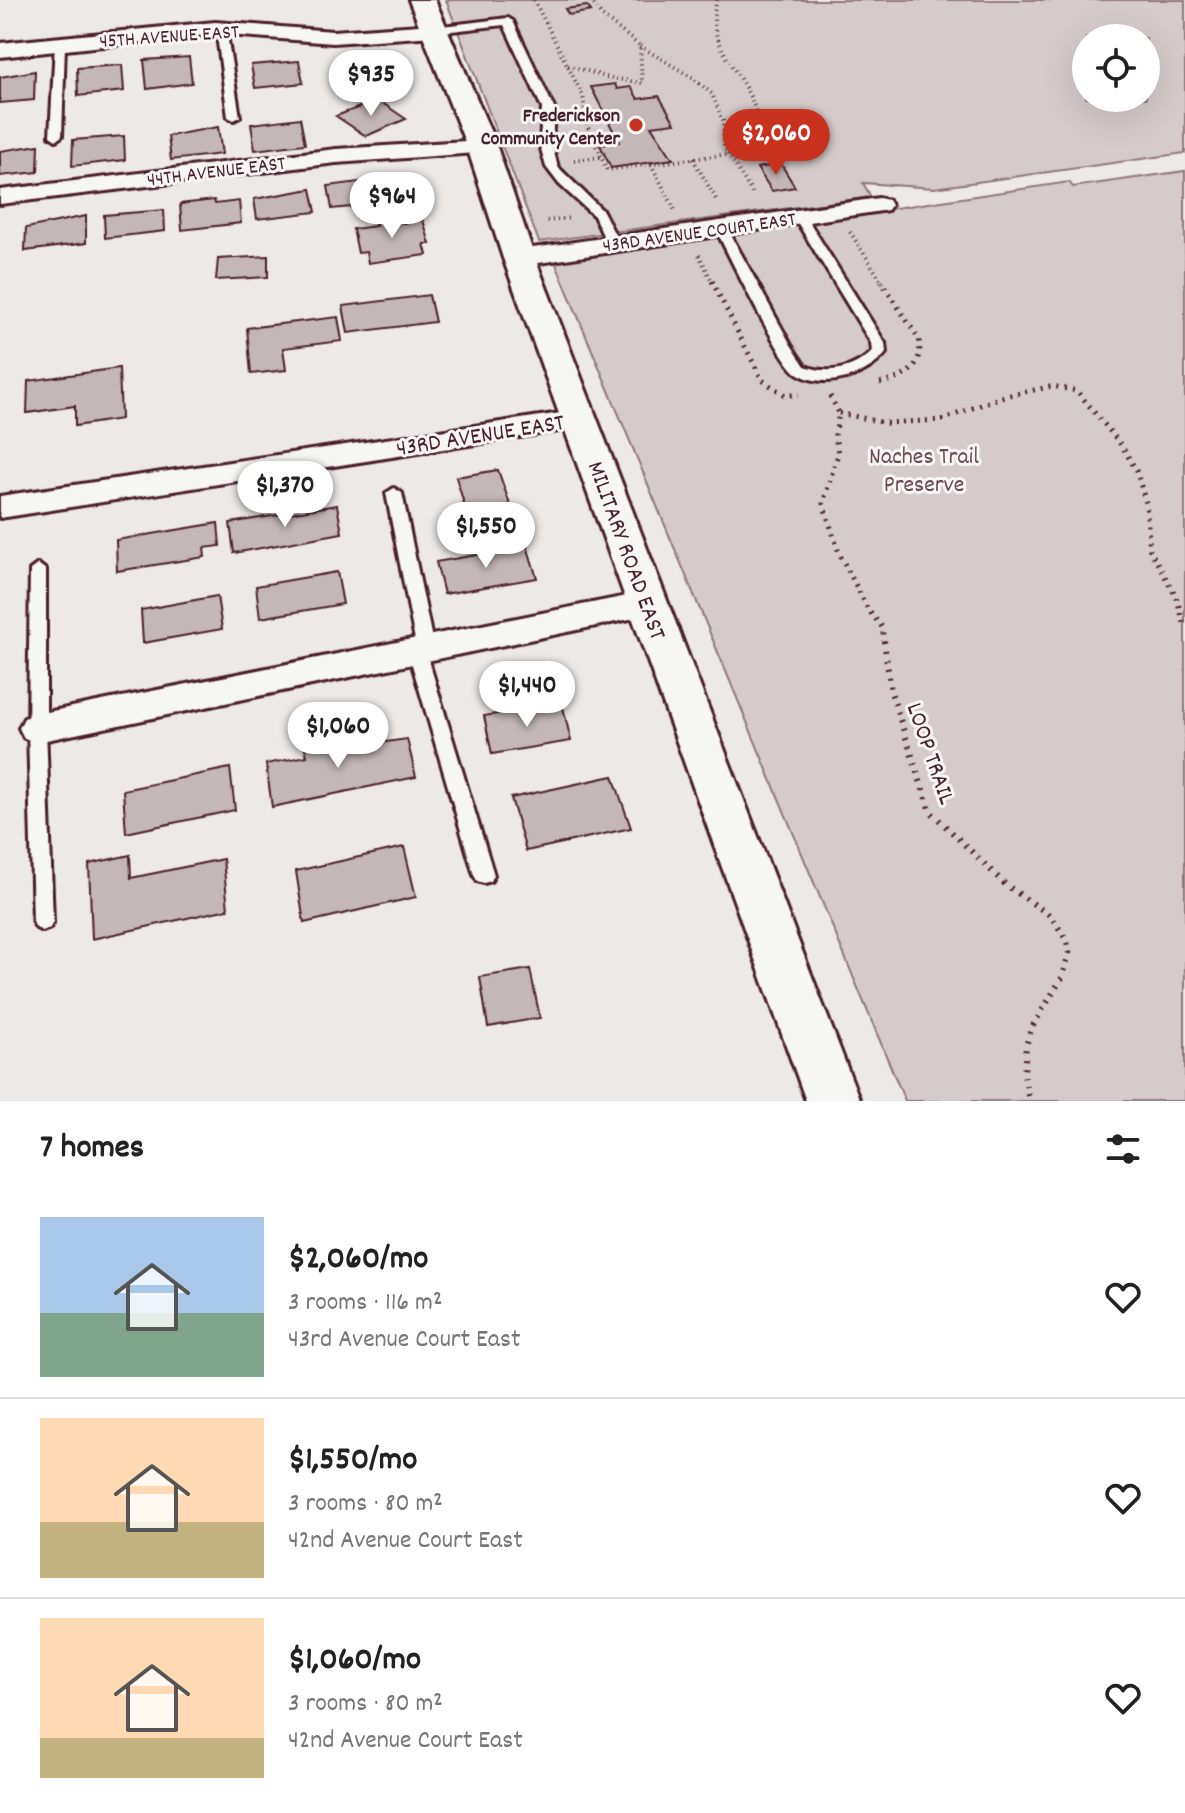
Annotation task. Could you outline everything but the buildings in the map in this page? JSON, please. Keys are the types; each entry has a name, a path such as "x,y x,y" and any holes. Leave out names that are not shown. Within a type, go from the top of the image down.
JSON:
{"street":[{"name":"45TH AVENUE EAST","path":"0,50 221,28 333,37 428,15"},
{"name":"MILITARY ROAD EAST","path":"428,15 482,147 519,258 833,1101"},
{"name":"44TH AVENUE EAST","path":"0,197 336,156 482,147"},
{"name":"43RD AVENUE COURT EAST","path":"519,258 879,205"},
{"name":"43RD AVENUE EAST","path":"0,507 581,419"},
{"path":"37,728 647,604"}],"lane":[{"path":"428,15 508,21 548,108 551,121 545,146 549,163 569,188 600,216 613,243"},
{"path":"221,28 234,117"},
{"path":"56,136 60,44"},
{"path":"721,228 800,369 833,376 865,366 879,353 878,343 800,217"},
{"path":"394,493 421,650 484,875"},
{"path":"38,570 37,728 43,922"}],"path":[{"path":"534,0 586,104 587,125 607,170 729,154"},
{"path":"591,0 601,15 640,46 693,78 712,94 718,103 725,132 724,147 754,196"},
{"path":"717,0 710,15 714,32 752,95 757,116 743,128 725,132"},
{"path":"567,64 606,77 642,83 640,46"},
{"path":"565,161 601,157"},
{"path":"693,159 717,201"},
{"path":"651,164 678,216"},
{"path":"848,230 919,339 922,351 920,363 909,373 893,382 869,385"},
{"path":"697,251 762,380 785,395 813,394"},
{"path":"841,390 827,392 839,413 886,423 942,420 1001,397 1053,386 1077,391 1122,446 1136,470 1146,503 1150,550 1176,596 1185,627"},
{"name":"LOOP TRAIL","path":"839,413 835,435 838,454 823,503 839,553 882,627 891,692 907,737 920,789 933,817 982,859 1002,882 1057,921 1066,938 1069,952 1067,968 1030,1031 1024,1074 1029,1101"}],"green space":[{"path":"446,0 1185,0 1185,153 934,188 863,183 871,197 539,242"},
{"name":"Naches Trail Preserve","path":"1185,171 1185,1101 905,1101 554,259 1069,182 1073,187"}],"place":[{"name":"Frederickson Community Center","path":"636,125"}]}
